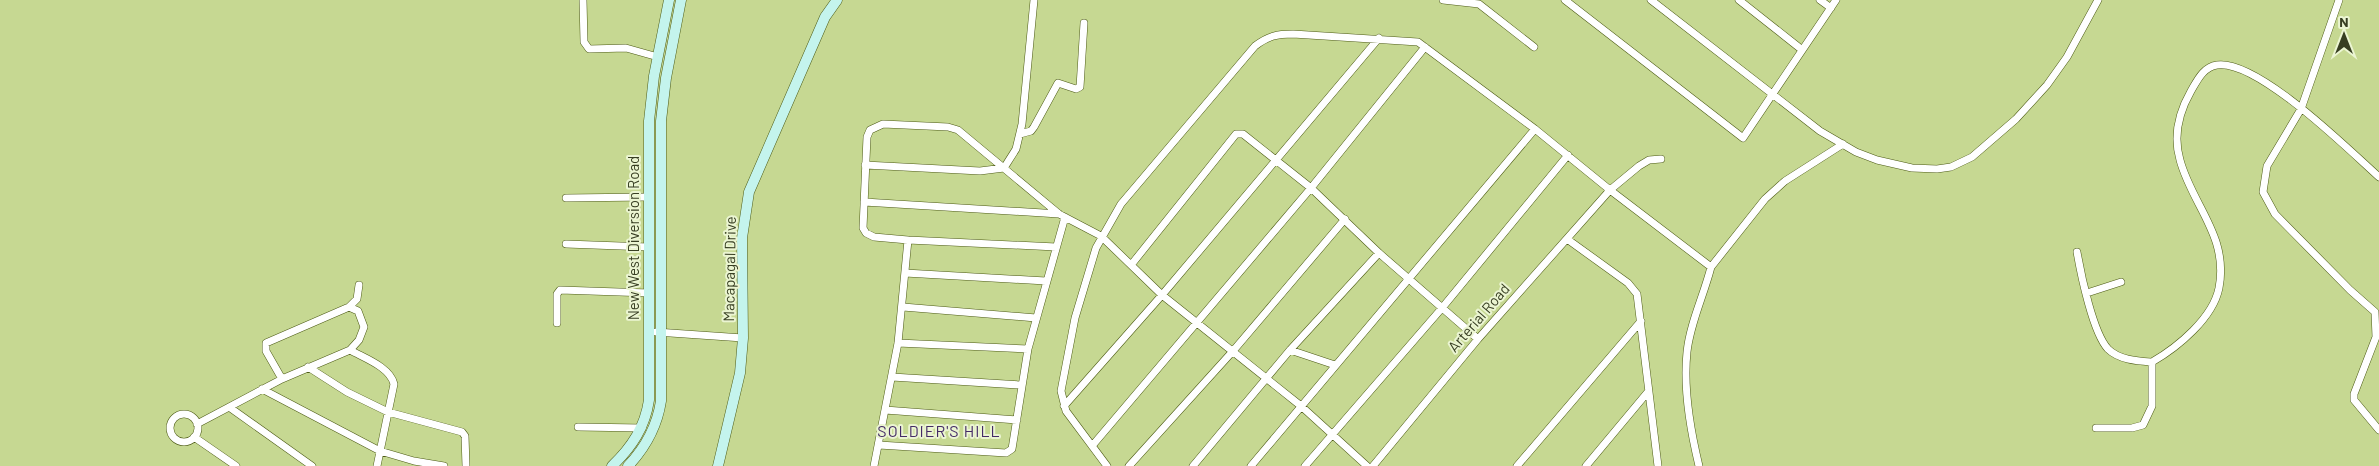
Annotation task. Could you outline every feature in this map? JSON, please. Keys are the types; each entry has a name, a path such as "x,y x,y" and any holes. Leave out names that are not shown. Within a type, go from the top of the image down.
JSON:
{"street":[{"path":"583,0 584,42 589,49 626,48 658,57"},
{"name":"New West Diversion Road","path":"612,466 628,449 642,428 649,400 648,197 650,112 669,0"},
{"name":"New West Diversion Road","path":"628,466 647,443 659,414 661,121 666,78 682,0"},
{"name":"Macapagal Drive","path":"718,466 740,373 743,338 742,238 750,192 825,17 838,0"},
{"path":"865,165 980,172 1004,168 1016,149 1020,134 1034,0"},
{"path":"1443,0 1480,2 1534,47"},
{"path":"1565,0 1743,138 1801,49 1836,0"},
{"path":"1651,0 1820,131 1877,160 1912,168 1951,167 1972,157 2016,119 2048,85 2067,56 2098,0"},
{"path":"1739,0 1801,49"},
{"path":"1820,0 1831,8"},
{"path":"2339,0 2301,109 2267,166 2263,192 2275,214 2350,290 2376,312 2376,337 2354,394 2354,400 2379,430"},
{"path":"1020,134 1031,131 1034,127 1058,83 1076,89 1080,87 1084,23"},
{"path":"1107,466 1064,406 1062,380 1075,318 1101,236 1121,204 1187,124 1255,46 1266,37 1275,34 1379,38 1418,42 1535,129 1610,190 1711,267"},
{"path":"1064,406 1162,295 1379,38"},
{"path":"1092,446 1311,188 1425,47"},
{"path":"2078,252 2087,293 2100,337 2109,350 2122,357 2152,362 2185,340 2211,308 2219,289 2221,262 2212,226 2180,161 2177,144 2180,116 2201,75 2212,67 2234,66 2261,78 2301,109 2379,176"},
{"path":"1056,247 908,240 874,237 866,233 863,228 865,165 867,137 870,130 883,124 953,128 1062,216 1101,236 1162,295 1301,406 1367,466"},
{"path":"1251,466 1535,129"},
{"path":"1131,265 1236,134 1243,134 1311,188 1379,252 1478,339"},
{"path":"1699,466 1691,431 1687,400 1687,351 1711,267 1765,199 1785,181 1843,144"},
{"path":"1304,466 1442,308 1568,155"},
{"name":"Arterial Road","path":"1373,466 1478,339 1610,190 1639,166 1649,160 1661,159"},
{"path":"566,198 648,197"},
{"path":"864,202 1062,216"},
{"path":"878,445 1006,453 1012,449 1020,385 1056,247 1062,216"},
{"path":"1129,466 1234,351 1345,219"},
{"path":"1567,239 1611,269 1635,289 1639,300 1648,392 1658,466"},
{"path":"874,466 898,343 908,240"},
{"path":"566,244 648,247"},
{"path":"1193,466 1290,350 1379,252"},
{"path":"905,273 1046,281"},
{"path":"2087,293 2121,282"},
{"path":"282,379 266,351 266,343 349,307 357,299 359,285"},
{"path":"557,322 557,294 560,290 649,293"},
{"path":"197,424 282,379 350,350 359,340 364,327 358,311 349,307"},
{"path":"903,307 1036,318"},
{"path":"1516,466 1641,321"},
{"path":"650,332 743,338"},
{"path":"898,343 1028,350"},
{"path":"350,350 387,372 393,378 394,384 377,466"},
{"path":"1290,350 1335,366"},
{"path":"2096,428 2132,428 2143,425 2152,406 2152,362"},
{"path":"308,367 346,392 388,412 462,432 465,436 466,466"},
{"path":"892,377 1020,385"},
{"path":"262,389 380,451 414,461 444,466"},
{"path":"1586,466 1648,392"},
{"path":"229,407 312,466"},
{"path":"885,410 1017,420"},
{"path":"182,414 193,418 197,424 194,437 187,441 179,441 171,432 170,424 174,418 182,414"},
{"path":"578,427 642,428"},
{"path":"194,437 236,466"}],"district":[{"name":"SOLDIER'S HILL","path":"939,431"}]}
